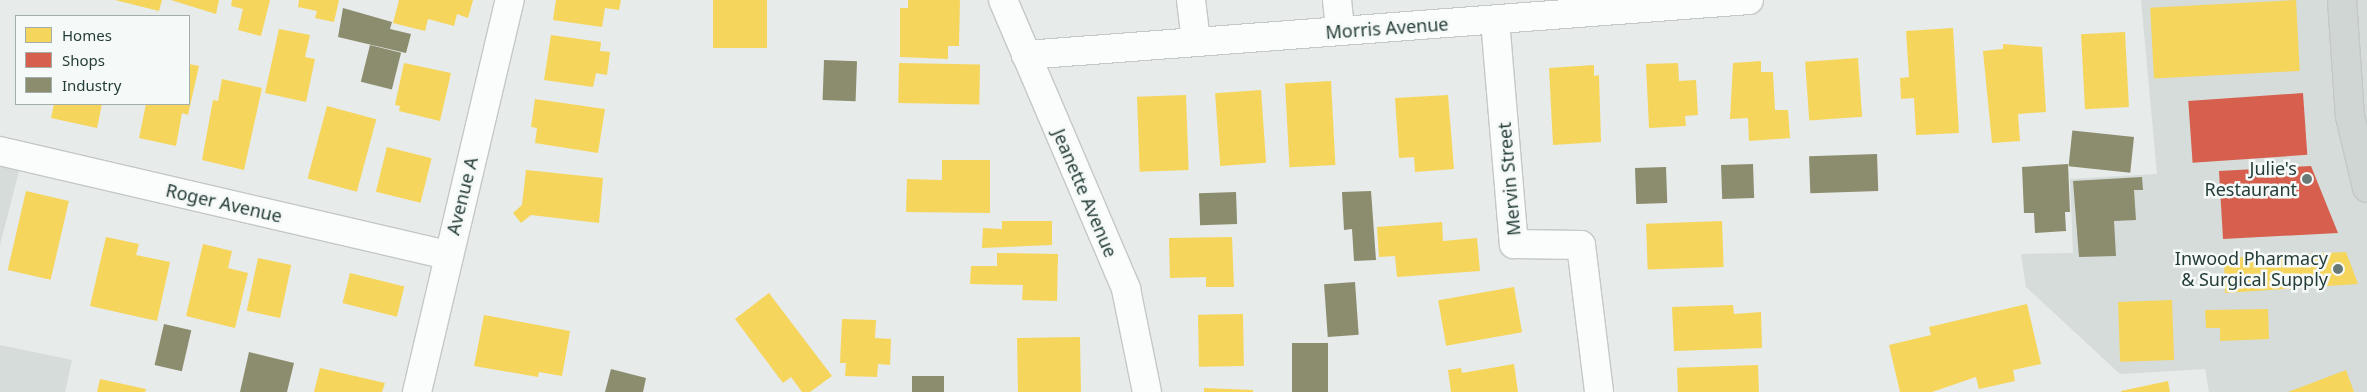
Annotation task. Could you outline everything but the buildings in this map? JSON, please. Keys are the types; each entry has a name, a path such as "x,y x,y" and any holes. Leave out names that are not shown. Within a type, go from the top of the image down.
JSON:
{"main road":[{"path":"2342,0 2350,116 2367,188"}],"street":[{"name":"Avenue A","path":"417,392 510,0"},
{"name":"Jeanette Avenue","path":"1003,0 1126,289 1147,392"},
{"path":"1190,0 1196,42"},
{"path":"1337,0 1340,31"},
{"name":"Morris Avenue","path":"1026,55 1749,0"},
{"name":"Mervin Street","path":"1496,20 1514,244 1581,245 1599,392"},
{"name":"Roger Avenue","path":"0,151 448,255"}],"shaded area":[{"path":"2141,0 2367,0 2367,392 2209,392 2205,369 2120,374 2026,287 2021,254 2073,253 2070,179 2157,174"},
{"path":"0,159 21,163 0,245"},
{"path":"0,345 72,360 65,392 0,392"}],"place":[{"name":"Julie's Restaurant","path":"2307,179"},
{"name":"Inwood Pharmacy & Surgical Supply","path":"2338,269"}]}
